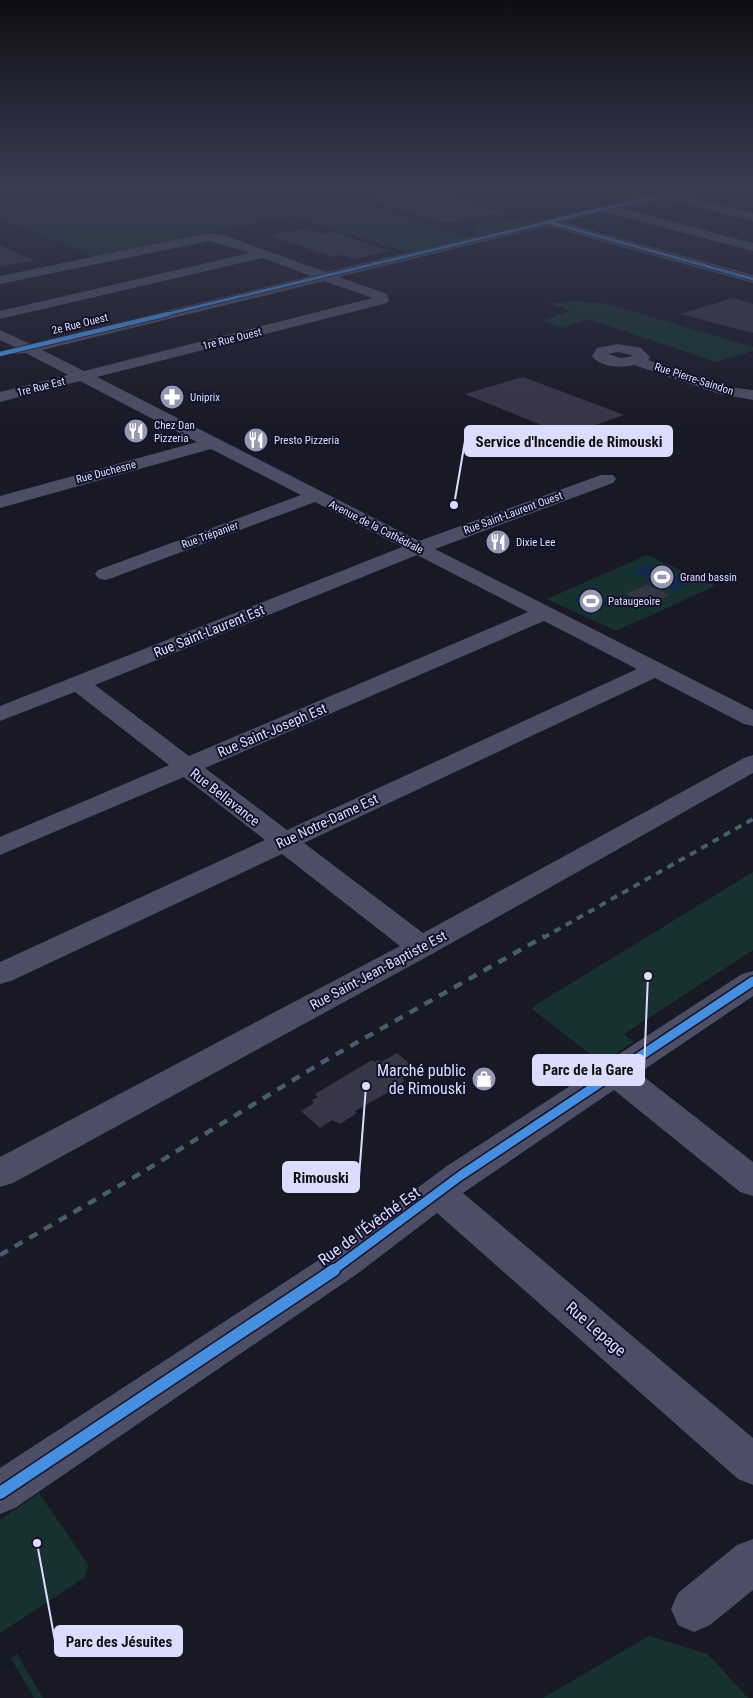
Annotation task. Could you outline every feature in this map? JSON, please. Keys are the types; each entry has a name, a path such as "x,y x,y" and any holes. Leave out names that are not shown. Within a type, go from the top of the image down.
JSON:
{"street":[{"path":"0,280 51,269"},
{"path":"0,315 198,269"},
{"path":"306,269 324,276"},
{"name":"2e Rue Ouest","path":"0,354 352,269"},
{"path":"718,269 753,279"},
{"path":"728,272 738,269"},
{"name":"1re Rue Ouest","path":"81,377 382,300 382,297 324,276"},
{"name":"Avenue de la Cathédrale","path":"0,334 544,614 753,719"},
{"name":"Rue Pierre-Saindon","path":"636,361 726,391 753,395"},
{"name":"1re Rue Est","path":"0,397 81,377"},
{"name":"Rue Duchesne","path":"0,502 212,443"},
{"name":"Rue Saint-Laurent Ouest","path":"418,548 607,479"},
{"name":"Rue Trépanier","path":"105,574 315,496"},
{"name":"Rue Saint-Laurent Est","path":"0,714 418,548"},
{"name":"Rue Saint-Joseph Est","path":"0,847 544,614"},
{"name":"Rue Notre-Dame Est","path":"0,974 656,669"},
{"name":"Rue Bellavance","path":"78,684 420,947"},
{"name":"Rue Saint-Jean-Baptiste Est","path":"0,1173 420,947 753,763"},
{"name":"Rue de l'Évêché Est","path":"0,1493 344,1263 460,1176 753,981"},
{"path":"616,1073 753,1182"},
{"name":"Rue Lepage","path":"439,1193 753,1465"},
{"path":"694,1609 753,1561"}],"green space":[{"path":"575,301 607,304 753,347 753,351 716,362 588,319 563,328 541,320 571,311 548,303"},
{"path":"647,555 715,586 616,631 547,599"},
{"path":"753,872 753,950 624,1034 633,1042 604,1062 598,1060 532,1009 534,1006"},
{"path":"39,1493 89,1566 84,1578 0,1633 0,1520"},
{"path":"649,1636 708,1654 748,1698 543,1698"},
{"path":"17,1654 43,1698 34,1698 11,1658"}],"water":[{"name":"Grand bassin","path":"649,563 692,582 675,591 631,572"},
{"name":"Pataugeoire","path":"590,592 610,602 592,610 572,600"}],"building":[{"path":"733,298 753,304 753,333 680,314"},
{"path":"523,377 624,415 566,435 465,394"},
{"path":"647,585 670,595 649,605 626,594"},
{"path":"397,1053 416,1069 402,1078 405,1081 401,1083 403,1084 355,1111 357,1113 340,1124 332,1120 320,1128 301,1111 314,1103 312,1100 318,1097 315,1094 372,1060 374,1062 378,1060 381,1062"}],"railway":[{"path":"543,938 753,819"},
{"path":"0,1255 141,1173 326,1060 545,936"}],"cycle path":[{"path":"0,354 352,269"},
{"path":"718,269 753,279"},
{"path":"0,1493 344,1263 460,1176 753,981"}],"place":[{"name":"Uniprix","path":"172,397"},
{"name":"Chez Dan Pizzeria","path":"136,431"},
{"name":"Presto Pizzeria","path":"256,440"},
{"name":"Service d'Incendie de Rimouski","path":"454,505"},
{"name":"Dixie Lee","path":"498,542"},
{"name":"Grand bassin","path":"662,577"},
{"name":"Pataugeoire","path":"591,601"},
{"name":"Parc de la Gare","path":"648,976"},
{"name":"Marché public de Rimouski","path":"484,1079"},
{"name":"Rimouski","path":"366,1086"},
{"name":"Parc des Jésuites","path":"37,1543"}]}
